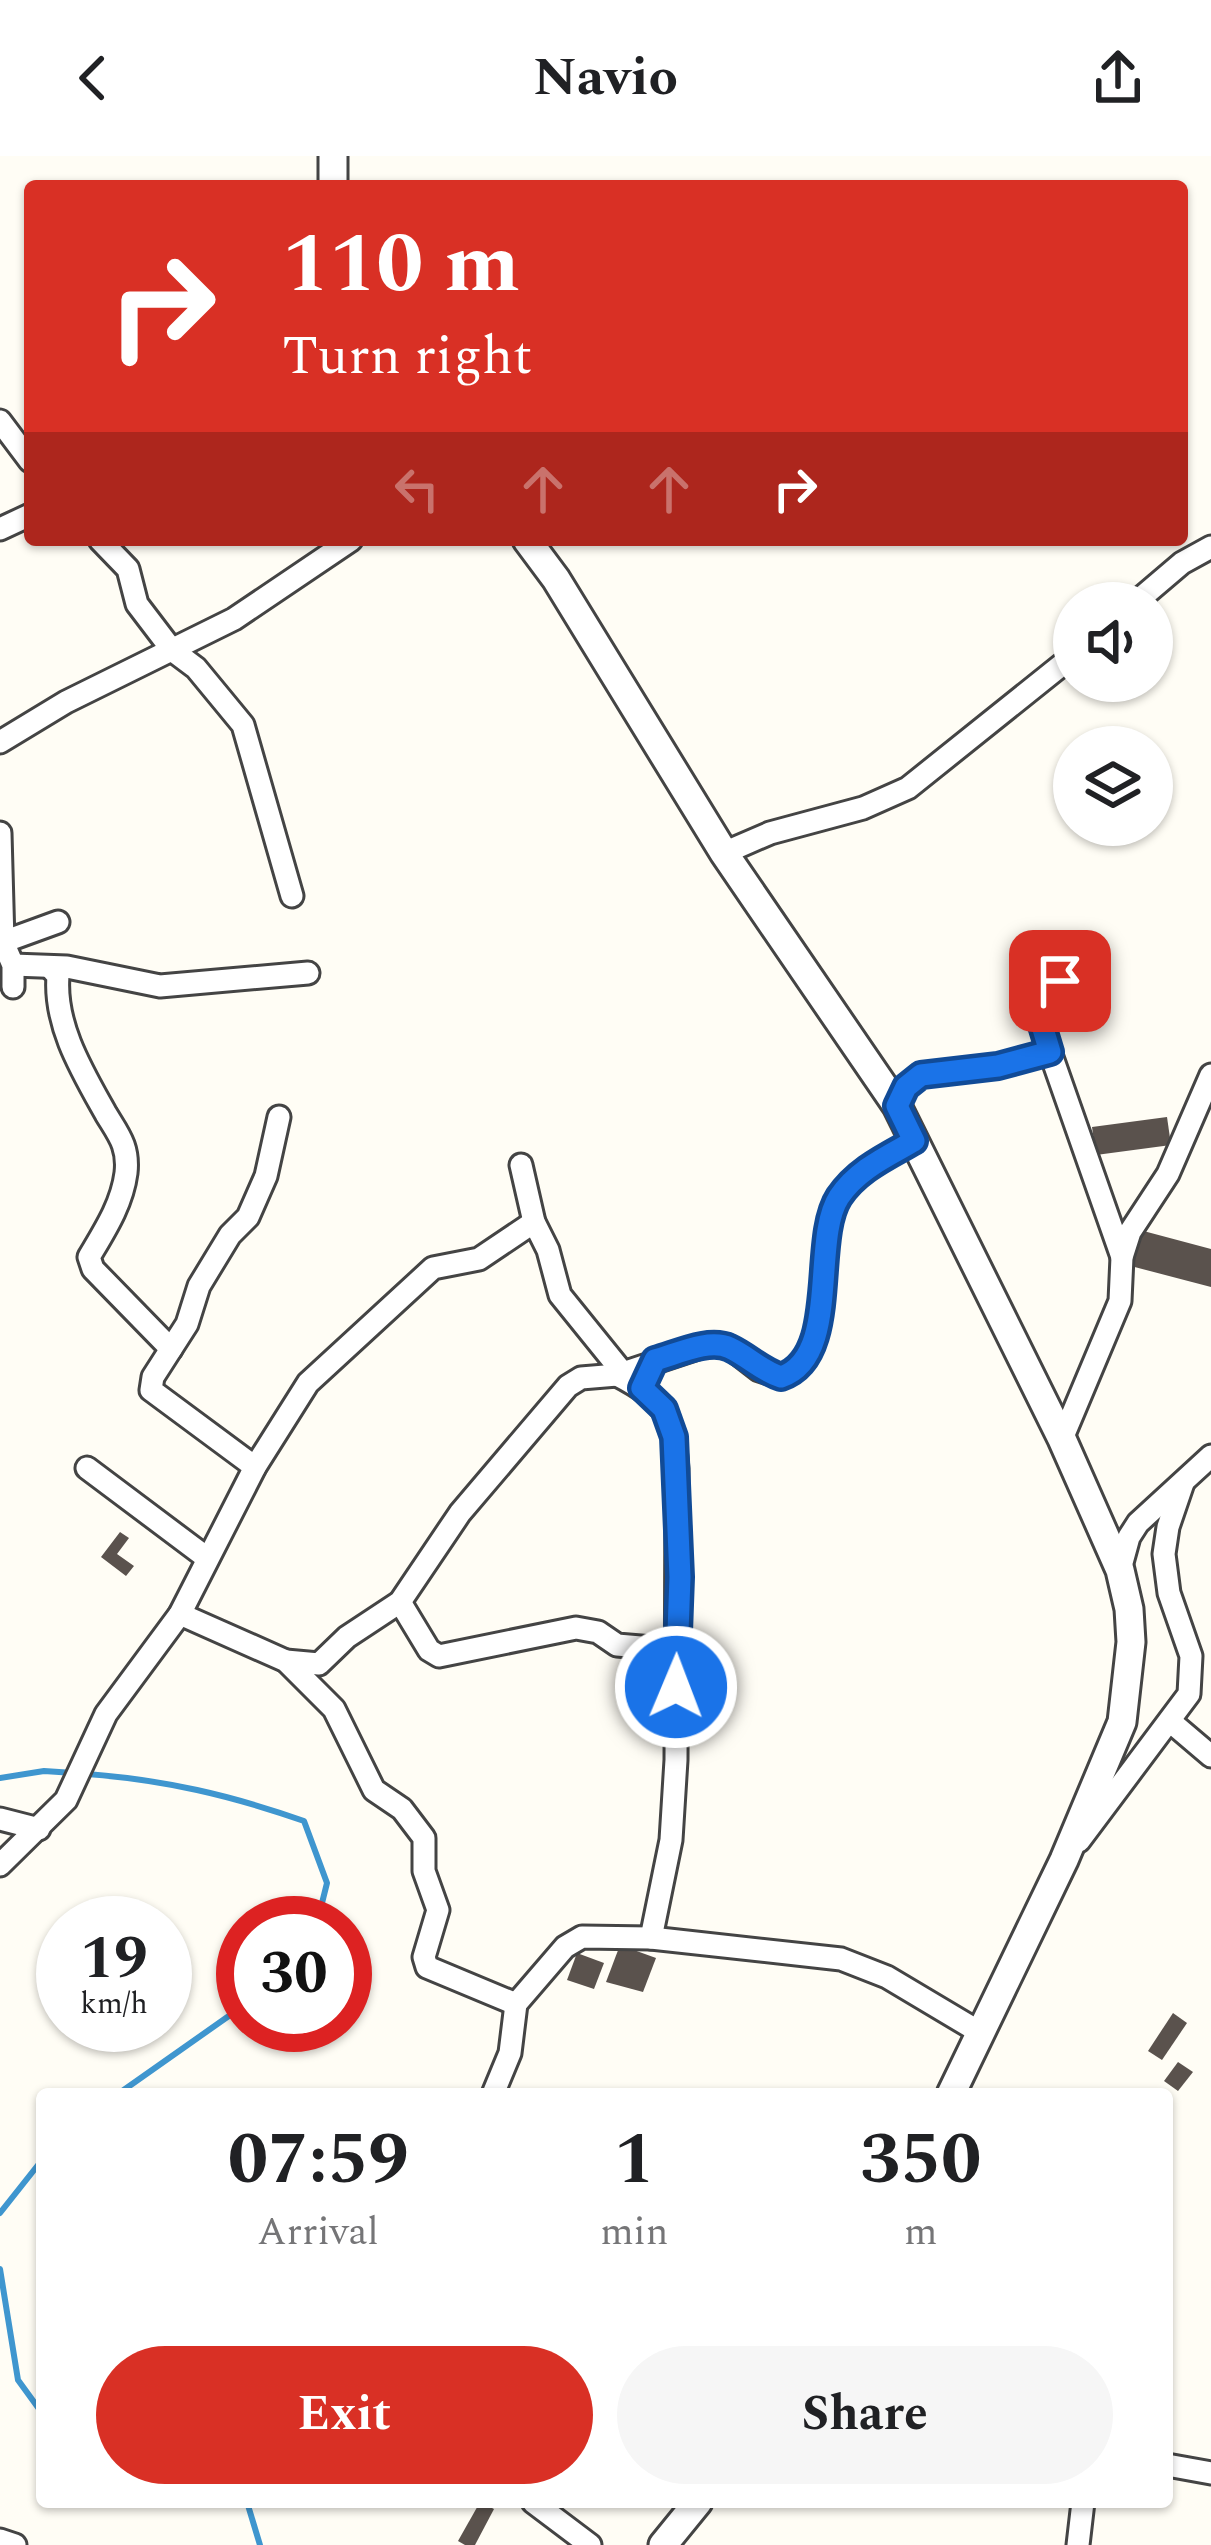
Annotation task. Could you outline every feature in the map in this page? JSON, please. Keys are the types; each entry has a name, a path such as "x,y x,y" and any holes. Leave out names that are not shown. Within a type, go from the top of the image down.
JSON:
{"street":[{"path":"0,421 24,453"},
{"path":"106,546 128,568 137,604 172,650 196,668 243,725 292,896"},
{"path":"0,742 66,702 235,619 342,546"},
{"path":"531,546 724,853 897,1106 1062,1439 1120,1570 1130,1609 1131,1642 1122,1722 1064,1860 954,2088"},
{"path":"1160,582 1211,547"},
{"path":"724,853 770,833 863,808 908,788 1053,672"},
{"path":"0,833 3,942 13,976 50,967 173,986 308,973"},
{"path":"3,942 58,922"},
{"path":"50,967 58,976 59,1013 66,1035 125,1146 126,1172 116,1211 89,1257 93,1269 171,1349"},
{"path":"1060,981 1036,993 1034,999 1122,1257"},
{"path":"897,1106 906,1087 921,1075 998,1066 1050,1052"},
{"path":"1062,1439 1120,1301 1122,1257 1130,1232 1168,1174 1211,1075"},
{"path":"255,1467 151,1390 153,1377 187,1324 199,1286 230,1235 248,1217 266,1176 279,1117"},
{"path":"180,1614 286,1661 319,1664 347,1637 400,1602 460,1513 557,1397 581,1378 620,1374 706,1345 728,1346 759,1370 781,1377 800,1366 812,1345 827,1264 828,1225 836,1201 865,1169 914,1141"},
{"path":"520,1165 560,1294 620,1374 664,1409 674,1437 680,1577 676,1760 671,1840 651,1939"},
{"path":"0,1865 67,1800 106,1714 180,1614 255,1467 308,1383 434,1268 479,1258 534,1222"},
{"path":"642,1388 655,1360"},
{"path":"1120,1570 1138,1523 1211,1456"},
{"path":"87,1468 207,1558"},
{"path":"1064,1860 1189,1694 1191,1656 1169,1593 1164,1554 1183,1484"},
{"path":"400,1602 429,1650 439,1656 577,1628 598,1632 616,1645 676,1650"},
{"path":"286,1661 334,1708 374,1790 403,1809 424,1838 424,1871 439,1910 424,1957 427,1967 516,2004"},
{"path":"1189,1694 1211,1684"},
{"path":"1171,1722 1211,1756"},
{"path":"0,1819 39,1829"},
{"path":"495,2088 510,2053 516,2004 572,1940 651,1939 842,1959 887,1977 981,2033"},
{"path":"1173,2466 1211,2473"},
{"path":"541,2508 590,2545"},
{"path":"664,2545 693,2508"},
{"path":"1078,2545 1082,2508"},
{"path":"0,2540 15,2545"}],"building":[{"path":"1167,1117 1171,1145 1096,1155 1092,1127"},
{"path":"1136,1229 1211,1249 1211,1287 1127,1265"},
{"path":"120,1532 129,1538 117,1554 134,1566 126,1576 101,1557"},
{"path":"620,1945 656,1958 643,1992 606,1982"},
{"path":"577,1953 604,1963 594,1989 567,1980"},
{"path":"1173,2013 1187,2023 1162,2060 1148,2051"},
{"path":"1178,2062 1193,2072 1178,2091 1164,2081"},
{"path":"477,2508 494,2509 475,2545 458,2541"}],"waterway":[{"path":"0,1778 44,1771 74,1773"},
{"path":"87,1774 197,1790 304,1821 327,1883 324,1896"},
{"path":"127,2088 216,2025"},
{"path":"0,2213 36,2168"},
{"path":"0,2269 18,2380 36,2405"},
{"path":"249,2508 260,2545"}],"route":[{"path":"676,1687 677,1468 671,1422 642,1388 655,1360 706,1345 728,1346 759,1370 781,1377 800,1366 812,1345 827,1264 828,1225 836,1201 865,1169 914,1141 897,1106 906,1087 921,1075 998,1066 1050,1052 1034,999 1036,993 1060,981"}]}
